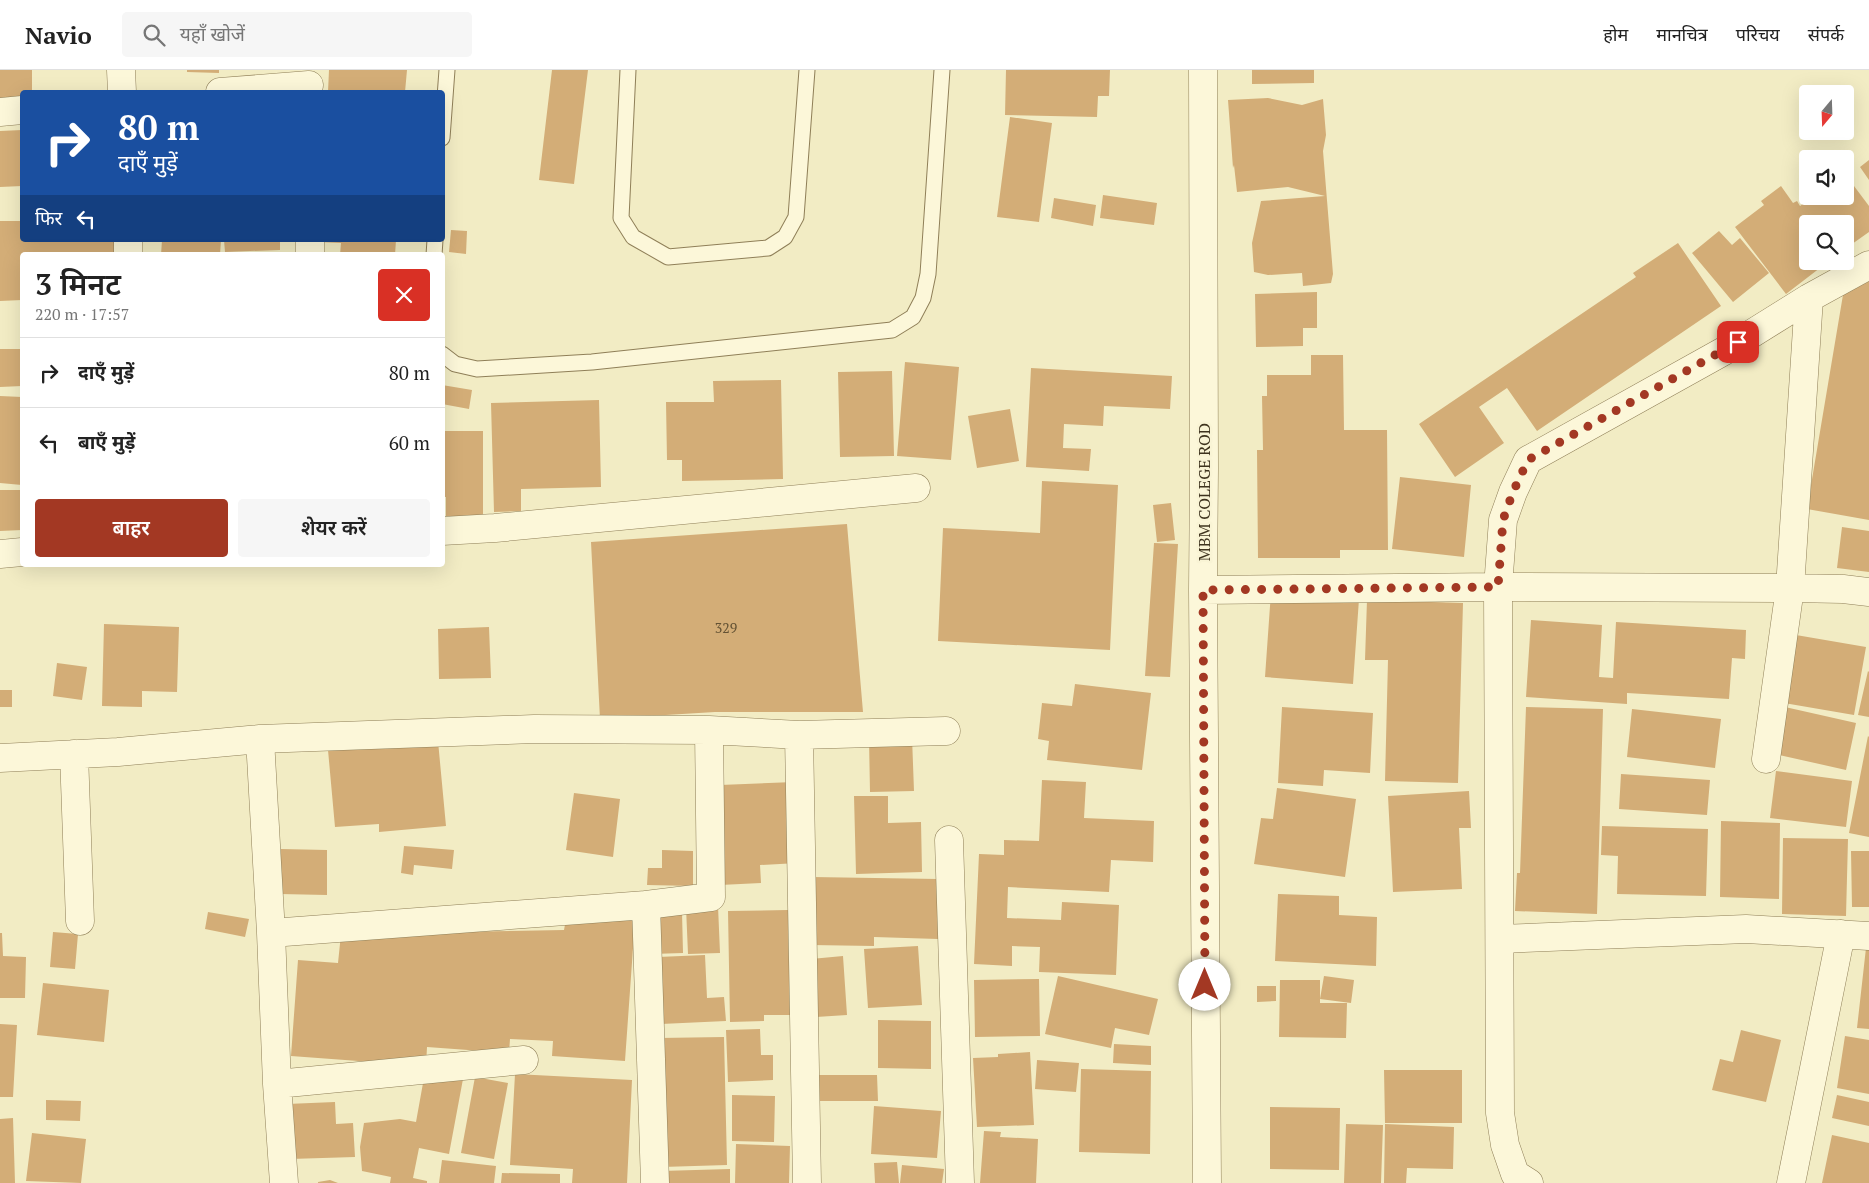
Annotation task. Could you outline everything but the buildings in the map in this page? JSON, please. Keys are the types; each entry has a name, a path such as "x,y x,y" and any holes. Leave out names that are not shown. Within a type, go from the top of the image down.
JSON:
{"street":[{"path":"121,70 122,90"},
{"name":"MBM COLEGE ROD","path":"1203,70 1206,1183"},
{"path":"238,90 309,82"},
{"path":"0,112 20,110"},
{"path":"1529,1183 1515,1174 1505,1145 1500,1113 1498,587 1503,520 1513,492 1528,460 1724,351 1810,298 1869,265"},
{"path":"1766,759 1790,588 1810,298"},
{"path":"445,531 496,528 916,488"},
{"path":"0,554 20,552"},
{"path":"1203,590 1498,587 1790,588 1843,589 1869,592"},
{"path":"0,758 118,752 260,739 534,729 709,730 799,734 946,731"},
{"path":"271,933 646,905 711,897 709,730"},
{"path":"799,734 807,1183"},
{"path":"260,739 277,1084 284,1183"},
{"path":"74,754 80,921"},
{"path":"949,840 960,1183"},
{"path":"646,905 656,1183"},
{"path":"1500,939 1746,929 1869,936"},
{"path":"1791,1183 1841,934"},
{"path":"277,1084 524,1060"}],"lane":[{"path":"445,97 447,70"},
{"path":"628,70 621,218 633,237 668,257 768,248 785,237 796,217 807,70"},
{"path":"445,356 455,364 476,368 592,362 892,330 913,316 923,298 928,274 942,70"}],"route":[{"path":"1205,985 1203,590 1498,587 1503,520 1513,492 1528,460 1738,342"}]}
